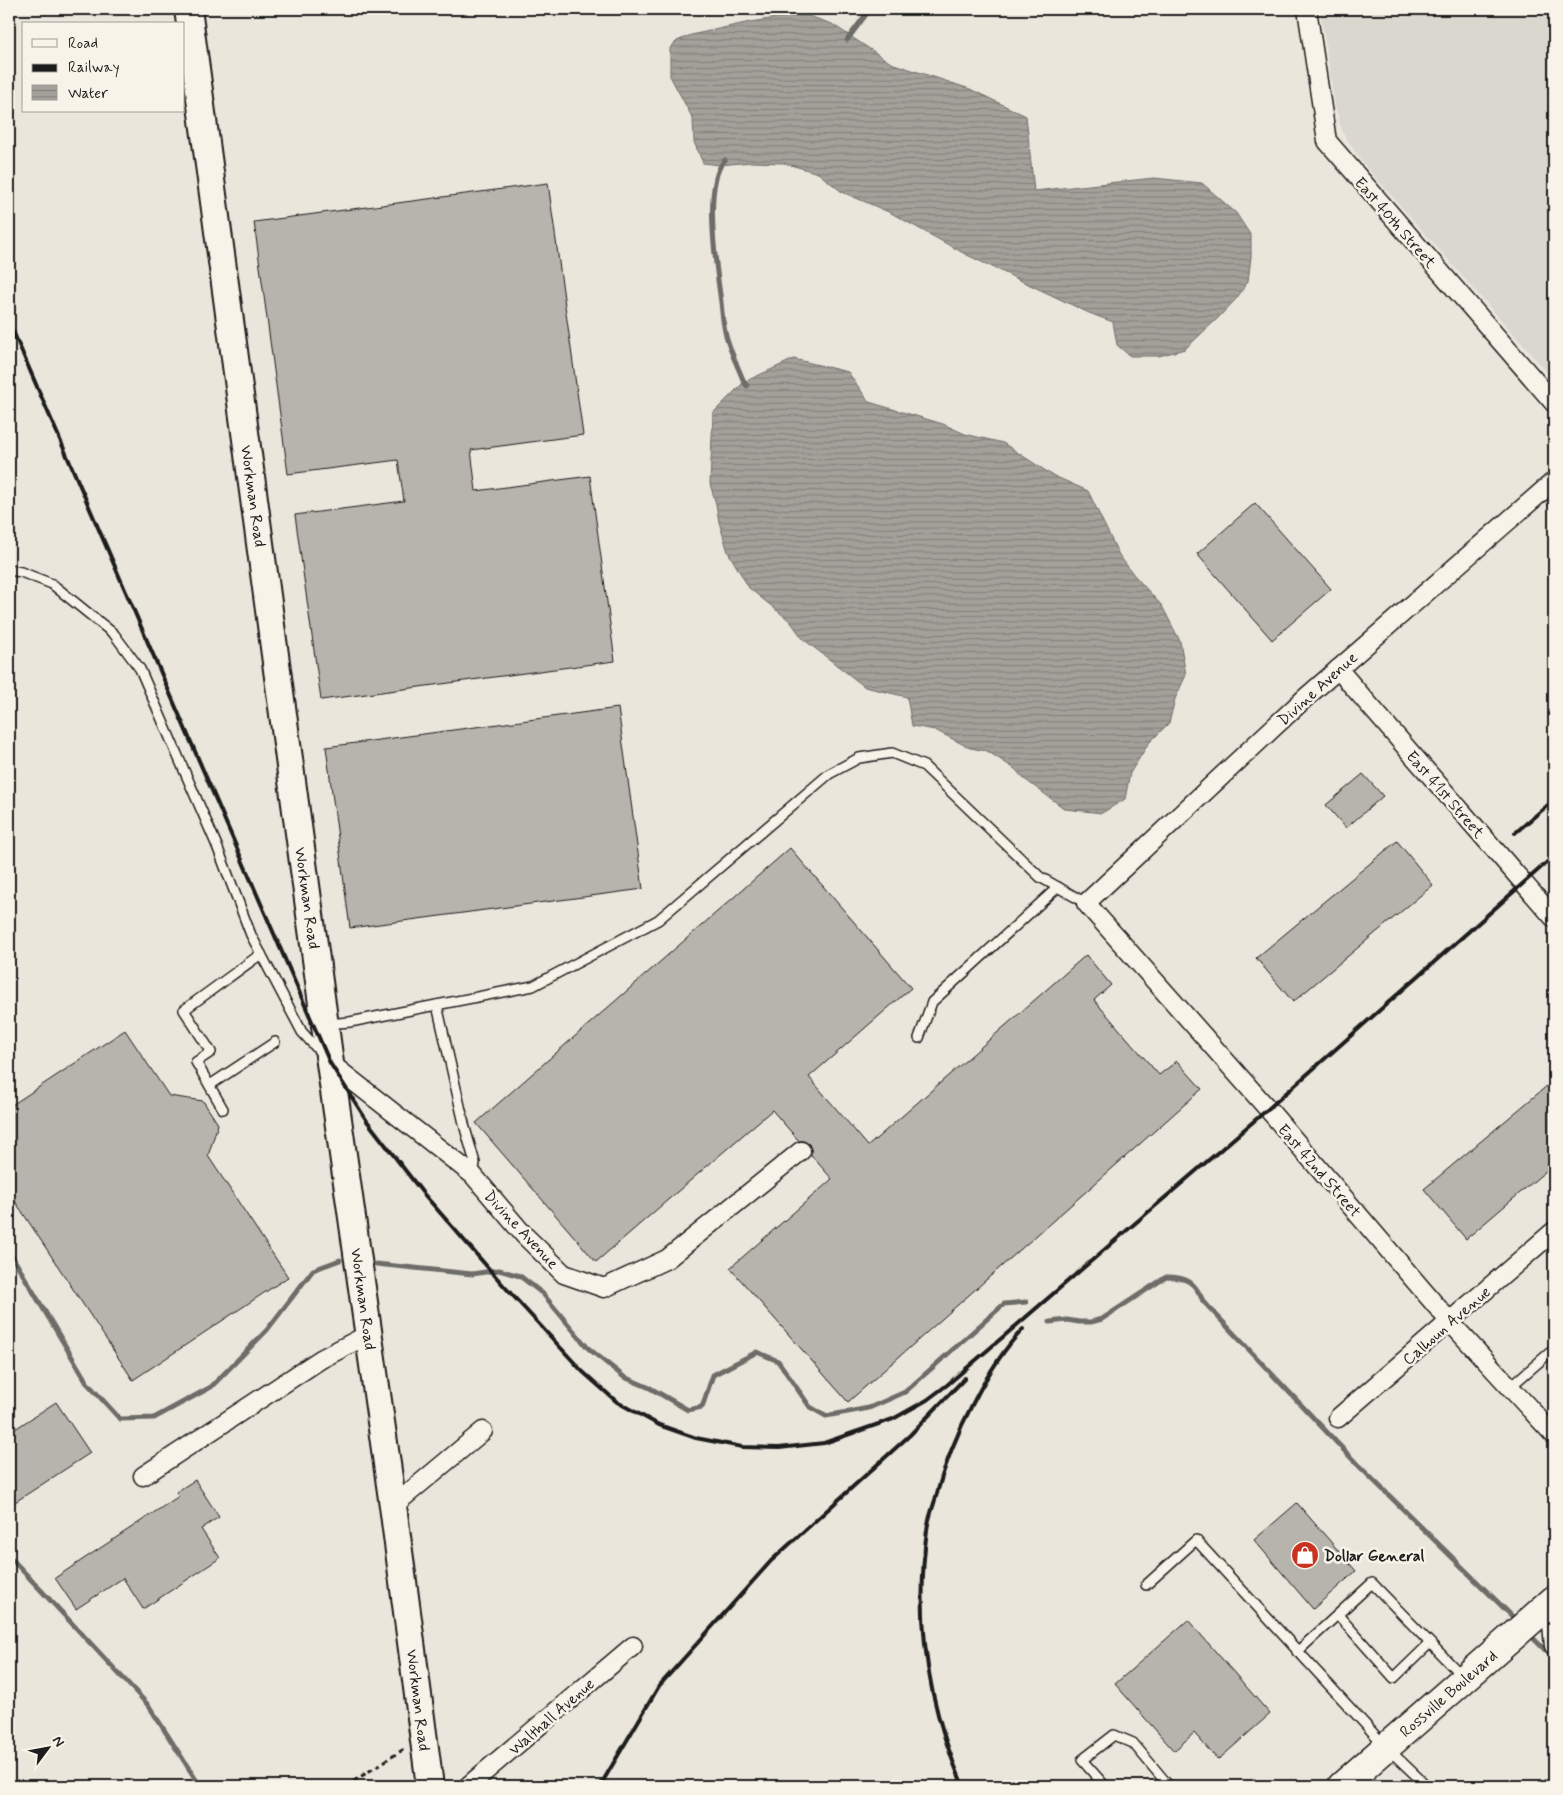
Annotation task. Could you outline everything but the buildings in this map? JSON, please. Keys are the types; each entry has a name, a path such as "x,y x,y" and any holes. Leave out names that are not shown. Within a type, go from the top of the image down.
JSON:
{"highway":[{"name":"Rossville Boulevard","path":"1352,1781 1386,1748 1552,1601"}],"street":[{"name":"Workman Road","path":"188,9 324,1024 393,1506 430,1786"},
{"name":"East 40th Street","path":"1307,9 1327,141 1554,403"},
{"name":"Divine Avenue","path":"1086,903 1338,669 1554,481"},
{"name":"East 41st Street","path":"1338,669 1554,918"},
{"name":"East 42nd Street","path":"1086,903 1268,1109 1450,1322 1554,1435"},
{"name":"Divine Avenue","path":"330,1063 473,1175 524,1234 564,1274 604,1288 667,1259 801,1151"},
{"name":"Calhoun Avenue","path":"1338,1418 1554,1231"},
{"path":"143,1476 321,1359 369,1334"},
{"path":"393,1506 482,1431"},
{"path":"1552,1601 1554,1646"},
{"name":"Walthall Avenue","path":"468,1786 633,1646"}],"lane":[{"path":"9,570 21,572 52,584 114,634 140,669 217,846 251,935 302,1032 330,1063"},
{"path":"324,1024 350,1022 533,986 658,920 829,774 859,758 892,753 924,766 1040,877 1086,903"},
{"path":"919,1038 932,1002 1058,887"},
{"path":"224,1109 196,1062 211,1052 184,1010 261,954"},
{"path":"436,1005 475,1163 473,1175"},
{"path":"210,1085 275,1042"},
{"path":"1510,1387 1554,1349"},
{"path":"1146,1585 1196,1540 1386,1748 1427,1786"},
{"path":"1297,1652 1372,1583 1464,1678"},
{"path":"1338,1615 1394,1678 1430,1643"},
{"path":"1105,1786 1082,1760 1114,1734 1133,1743 1169,1786"}],"path":[{"path":"346,1786 424,1736"}],"shaded area":[{"path":"1320,9 1554,9 1554,380 1361,161 1343,133 1335,106"}],"water":[{"path":"803,14 832,24 891,63 970,89 1026,116 1034,191 1154,178 1202,183 1236,213 1251,236 1248,281 1237,298 1185,349 1159,356 1130,356 1117,345 1113,322 1089,313 965,254 891,213 842,192 818,173 784,163 752,162 720,165 703,163 694,142 693,119 670,76 670,48 677,41 691,35 750,22"},
{"path":"794,359 848,372 869,402 943,424 965,434 1003,443 1052,475 1088,491 1119,555 1162,606 1180,641 1186,675 1175,699 1169,723 1149,743 1130,773 1125,799 1102,813 1065,809 1023,778 1015,769 987,751 970,748 935,730 912,726 907,697 865,687 803,639 790,621 749,588 728,552 710,484 713,413 744,382"}],"waterway":[{"path":"847,40 870,9"},
{"path":"725,160 718,171 714,187 714,250 725,332 747,386"},
{"path":"9,1251 88,1384 120,1419 154,1418 211,1387 267,1330 313,1270 340,1260"},
{"path":"376,1264 472,1274 499,1270 520,1276 543,1294 588,1348 624,1377 650,1388 688,1410 702,1407 713,1375 757,1352 778,1361 810,1407 826,1416 869,1408 905,1392 1004,1304 1026,1302"},
{"path":"1050,1322 1067,1320 1091,1322 1102,1319 1166,1277 1180,1278 1189,1282 1197,1289 1203,1301 1357,1464 1517,1621"},
{"path":"9,1556 149,1706 200,1786"},
{"path":"1528,1633 1554,1659"}],"railway":[{"path":"9,322 330,1063 367,1121 422,1192 504,1286 582,1371 617,1402 659,1425 696,1438 742,1447 779,1448 824,1443 893,1419 927,1400 947,1385 1268,1109 1554,856"},
{"path":"1515,833 1554,800"},
{"path":"963,1786 940,1724 927,1661 922,1596 927,1530 942,1475 962,1425 1002,1354 1023,1329"},
{"path":"600,1786 659,1686 771,1561 910,1435 965,1378"}],"place":[{"name":"Dollar General","path":"1305,1555"}]}
